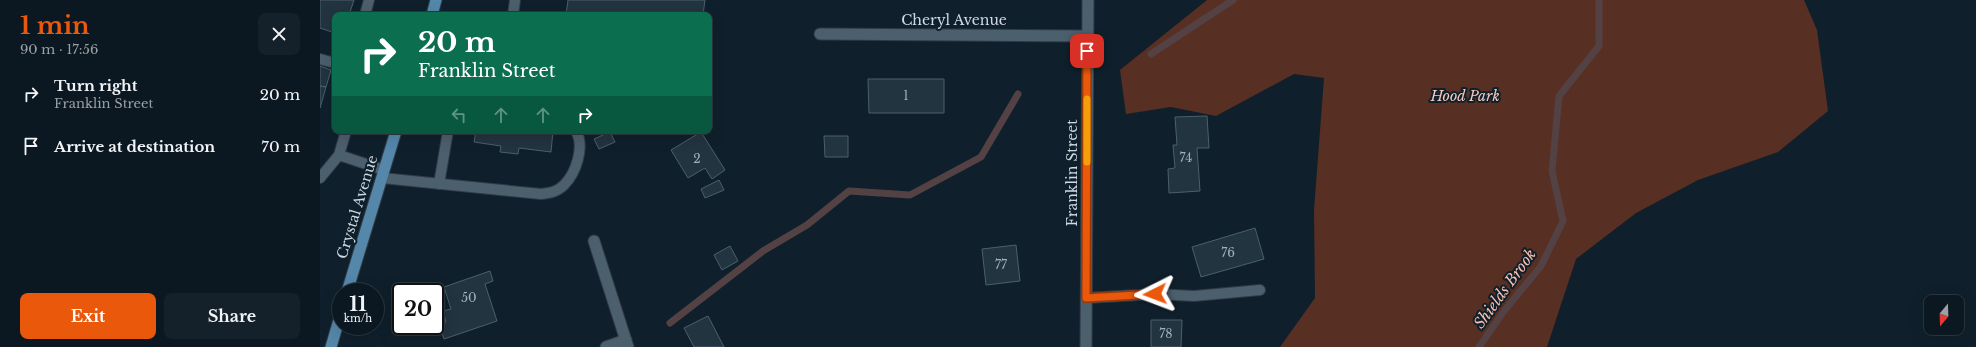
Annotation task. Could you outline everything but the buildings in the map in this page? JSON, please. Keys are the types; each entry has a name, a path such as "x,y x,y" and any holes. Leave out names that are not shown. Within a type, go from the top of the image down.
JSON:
{"main road":[{"path":"433,12 436,0"},
{"name":"Crystal Avenue","path":"350,283 395,134"},
{"path":"331,347 335,335"}],"street":[{"name":"Franklin Street","path":"1086,347 1088,0"},
{"name":"Cheryl Avenue","path":"820,34 1087,36"},
{"path":"594,241 627,344 606,347"}],"lane":[{"path":"366,12 370,0"},
{"path":"513,12 515,0"},
{"path":"320,59 332,62"},
{"path":"320,178 339,155 345,134"},
{"path":"439,184 447,134"},
{"path":"339,155 383,174 439,184 541,194 552,193 564,185 573,172 580,146 577,134"},
{"path":"1086,298 1155,294 1194,296 1260,290"}],"green space":[{"name":"Hood Park","path":"1207,0 1804,0 1817,30 1828,111 1778,152 1698,180 1636,213 1576,259 1547,347 1280,347 1315,298 1314,210 1324,78 1294,74 1216,116 1171,107 1126,114 1120,70"}],"waterway":[{"path":"1151,54 1233,0"},
{"name":"Shields Brook","path":"1479,347 1504,311 1541,266 1563,221 1552,171 1559,96 1599,46 1599,0"},
{"path":"670,323 763,251 807,225 849,191 910,195 981,157 1018,94"}],"slow traffic":[{"path":"1087,99 1087,162"}],"route":[{"path":"1087,51 1086,298 1155,294"}]}
